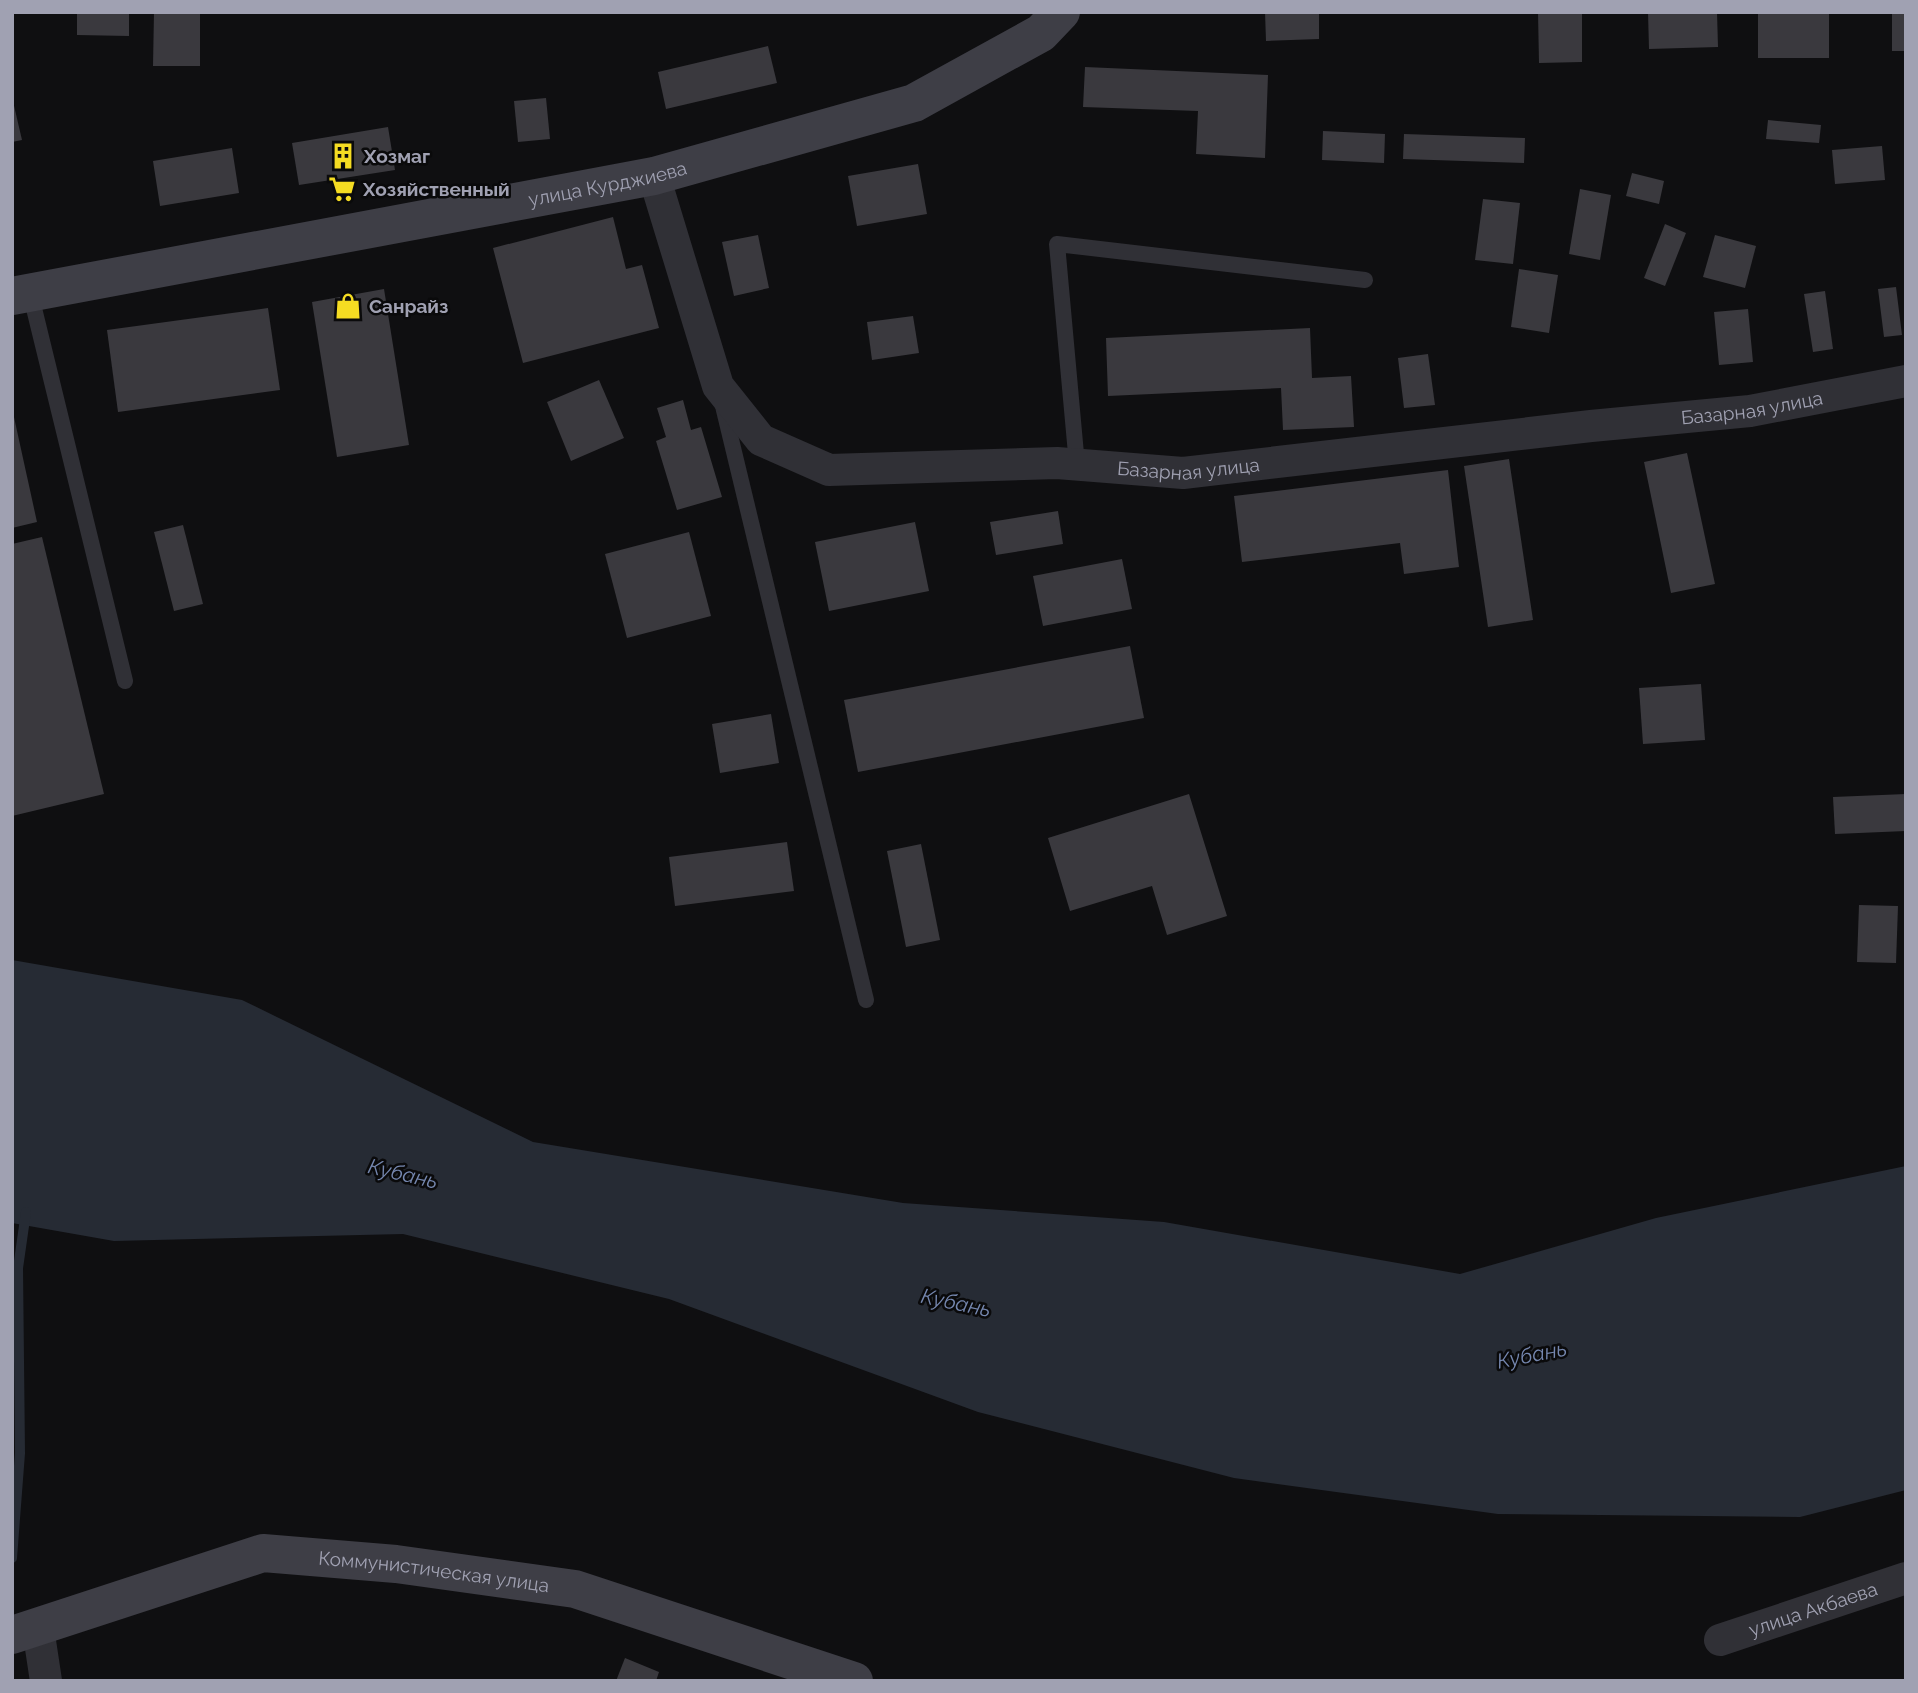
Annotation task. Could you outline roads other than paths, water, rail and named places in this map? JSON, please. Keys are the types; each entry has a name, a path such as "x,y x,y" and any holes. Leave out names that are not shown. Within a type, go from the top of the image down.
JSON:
{"street":[{"name":"улица Курджиева","path":"21,294 654,176 914,103 1041,33 1056,17"},
{"name":"Базарная улица","path":"654,176 718,386 761,440 829,470 1057,463 1183,473 1591,426 1750,411 1906,381"},
{"name":"Коммунистическая улица","path":"25,1631 263,1553 396,1564 575,1589 855,1681"},
{"name":"улица Акбаева","path":"1720,1640 1906,1578"},
{"path":"25,1631 46,1681"}],"lane":[{"path":"1077,465 1057,244 1365,280"},
{"path":"21,294 125,681"},
{"path":"718,386 866,1000"}],"water":[{"name":"Кубань","path":"12,960 242,1000 533,1142 903,1203 1164,1222 1460,1274 1656,1218 1906,1166 1906,1490 1800,1517 1498,1514 1234,1478 978,1412 669,1299 403,1234 114,1241 12,1223"}],"waterway":[{"path":"12,1558 20,1453 18,1268 26,1212"}],"place":[{"name":"Хозмаг","path":"343,156"},
{"name":"Хозяйственный","path":"342,189"},
{"name":"Санрайз","path":"348,306"}]}
